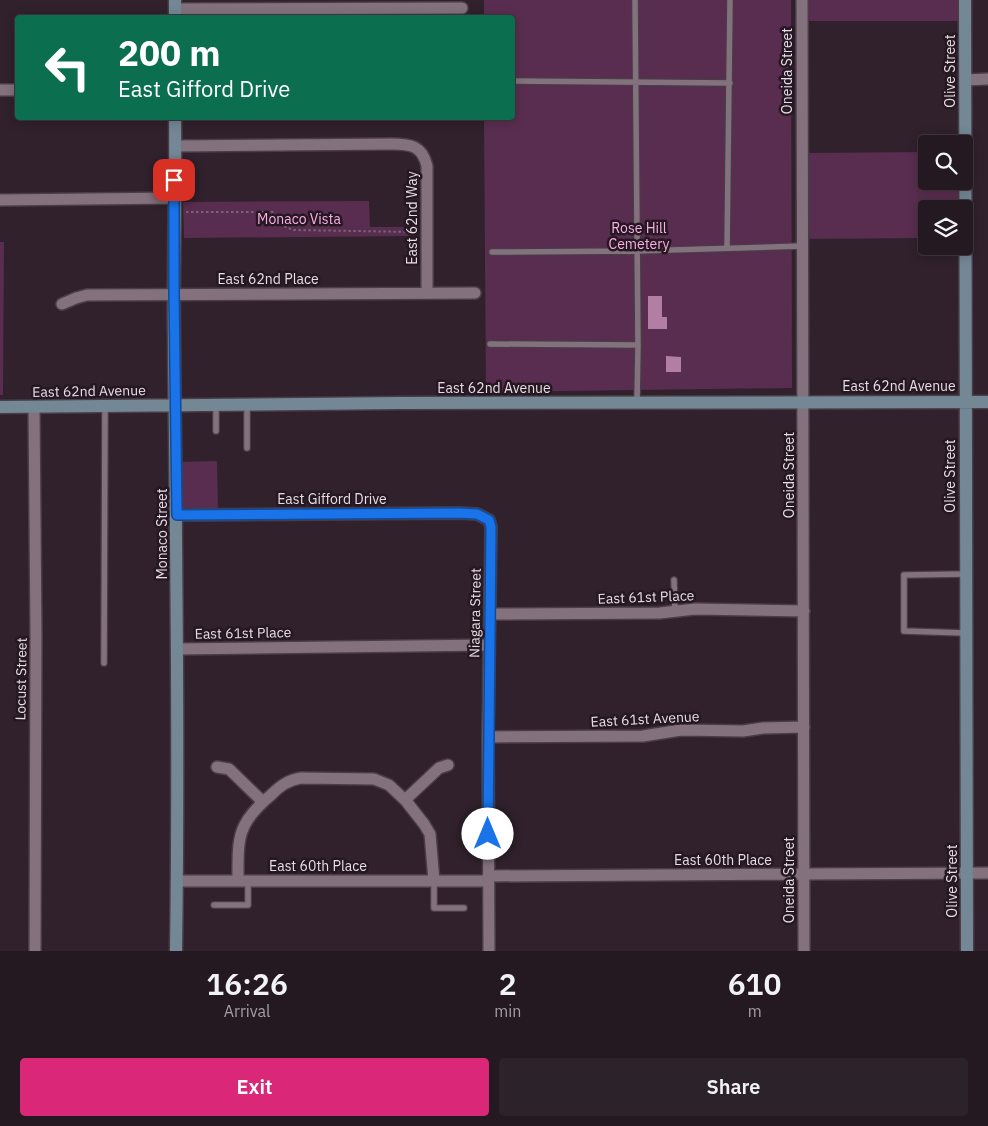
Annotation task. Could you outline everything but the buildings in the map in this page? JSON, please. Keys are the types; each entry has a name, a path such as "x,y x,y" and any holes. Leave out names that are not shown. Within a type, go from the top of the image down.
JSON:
{"street":[{"name":"Oneida Street","path":"802,0 804,951"},
{"name":"Olive Street","path":"964,0 967,951"},
{"path":"175,9 202,13 262,13 418,4 458,5"},
{"path":"965,80 988,79"},
{"path":"0,90 15,90"},
{"name":"Monaco Street","path":"174,120 177,515 176,951"},
{"name":"East 62nd Way","path":"175,146 391,144 415,147 423,154 427,166 427,294"},
{"path":"0,200 174,198"},
{"name":"East 62nd Place","path":"62,304 87,295 475,293"},
{"name":"East 62nd Avenue","path":"0,407 175,404 988,402"},
{"name":"Locust Street","path":"34,407 36,634 35,951"},
{"name":"East Gifford Drive","path":"177,515 459,513 477,514 486,518"},
{"name":"Niagara Street","path":"486,518 489,520 491,527 488,737 488,951"},
{"name":"East 61st Place","path":"490,614 660,613 695,609 804,611"},
{"name":"East 61st Place","path":"177,649 489,645"},
{"name":"East 61st Avenue","path":"488,737 643,736 681,730 743,731 763,728 804,728"},
{"path":"405,800 439,768 448,765"},
{"path":"217,767 229,769 263,802"},
{"path":"243,881 238,846 243,827 258,806 282,785 292,779 301,778 374,779 389,785 405,800 430,834 434,881"},
{"name":"East 60th Place","path":"177,881 434,881 988,873"}],"lane":[{"path":"634,0 637,402"},
{"path":"728,248 730,0"},
{"path":"515,81 730,83"},
{"path":"492,252 637,251 803,246"},
{"path":"490,344 638,345"},
{"path":"216,404 216,432"},
{"path":"247,404 247,448"},
{"path":"104,663 105,406"},
{"path":"965,574 904,575 904,631 965,633"},
{"path":"674,580 674,612"},
{"path":"214,905 248,905 243,881"},
{"path":"434,881 434,908 464,908"}],"path":[{"path":"174,212 273,212 284,226 292,230 426,232"}],"green space":[{"name":"Rose Hill Cemetery","path":"484,0 791,0 792,388 486,392 484,120 515,120 515,15 484,15"},
{"path":"802,0 965,0 965,21 802,21"},
{"path":"918,152 918,190 964,190 964,200 918,200 918,238 803,239 803,153"},
{"name":"Monaco Vista","path":"369,201 370,227 413,227 414,236 184,238 183,202"},
{"path":"0,242 4,242 3,395 0,395"},
{"path":"217,461 218,514 177,515 176,462"}],"route":[{"path":"174,180 177,515 459,513 477,514 489,520 491,527 488,834"}]}
